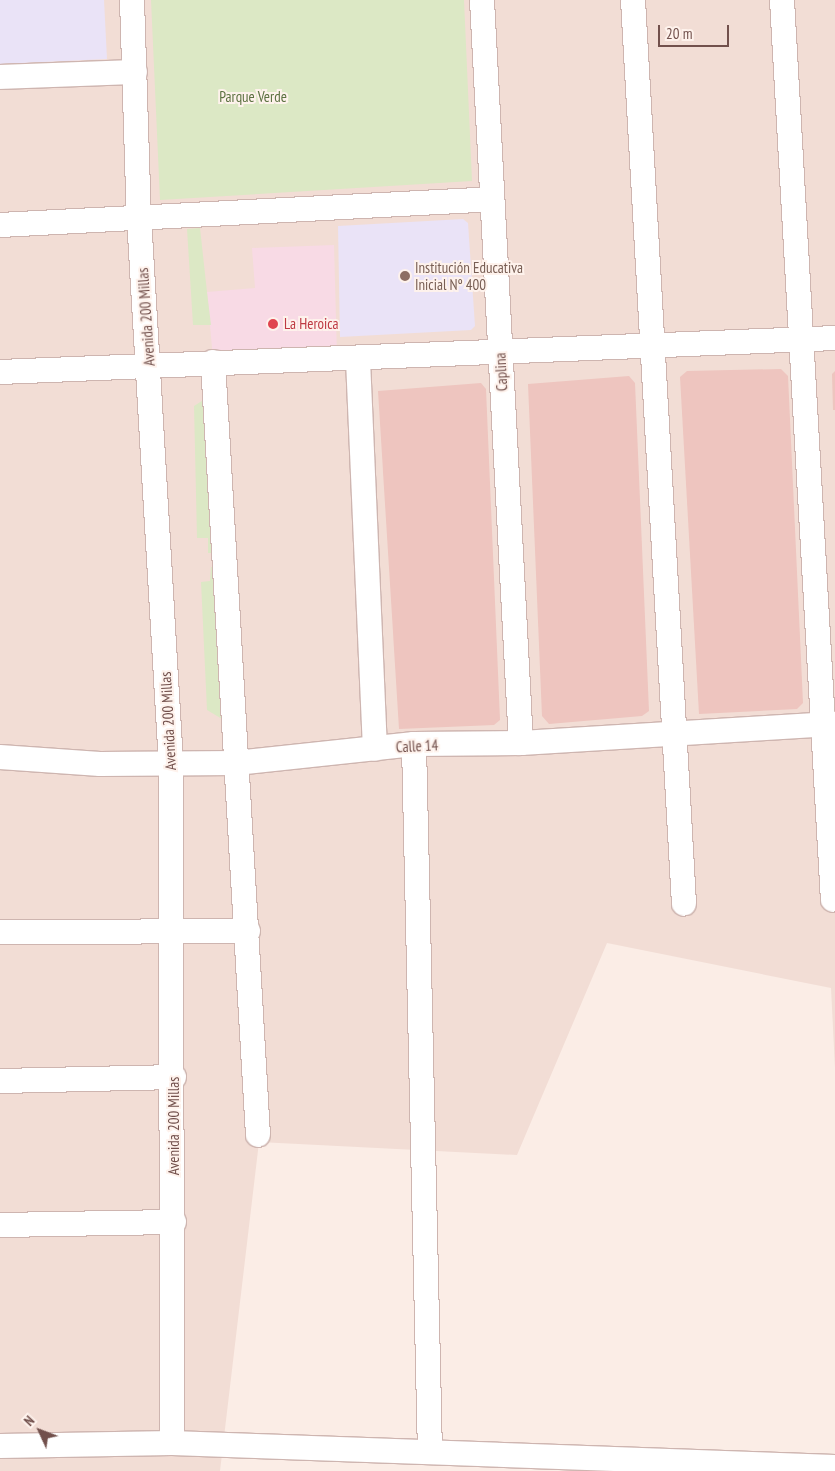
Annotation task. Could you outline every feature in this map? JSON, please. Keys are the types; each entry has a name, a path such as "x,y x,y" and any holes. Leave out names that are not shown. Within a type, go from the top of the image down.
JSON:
{"street":[{"name":"Avenida 200 Millas","path":"132,0 139,217 171,763 171,929 174,1077 172,1443"},
{"name":"Caplina","path":"482,0 490,199 521,744"},
{"path":"633,0 649,346 684,904"},
{"path":"782,0 802,340 829,724 833,900"},
{"path":"0,77 135,72"},
{"path":"0,225 490,199"},
{"path":"0,372 213,362 358,360 835,338"},
{"path":"358,360 375,749"},
{"path":"213,362 236,762 248,931 258,1135"},
{"name":"Calle 14","path":"0,757 100,764 236,762 414,744 521,744 829,724"},
{"path":"414,744 430,1452"},
{"path":"0,932 171,929 248,931"},
{"path":"0,1081 174,1077"},
{"path":"0,1225 174,1222"},
{"path":"0,1446 172,1443 835,1466"}],"shaded area":[{"path":"0,0 835,0 835,1068 831,988 607,943 517,1155 259,1142 220,1471 0,1471"},
{"path":"0,0 104,0 107,59 0,64"},
{"name":"Institución Educativa Inicial Nº 400","path":"463,219 468,223 475,326 471,330 340,337 338,226"},
{"name":"La Heroica","path":"334,245 337,356 213,359 207,292 255,288 252,248"}],"green space":[{"name":"Parque Verde","path":"151,0 464,0 472,181 160,200"},
{"path":"200,228 211,325 193,325 187,229"},
{"path":"208,397 215,553 208,553 208,538 197,538 194,406"},
{"path":"211,567 214,567 222,719 207,710 201,582 210,581"}],"building":[{"path":"781,369 788,376 803,703 797,709 699,714 680,377 687,371"},
{"path":"835,371 835,410 833,410 832,374"},
{"path":"629,376 635,383 649,711 642,716 549,724 542,716 528,384"},
{"path":"481,383 486,389 500,720 494,725 399,729 378,391"}],"place":[{"name":"Institución Educativa Inicial Nº 400","path":"405,276"},
{"name":"La Heroica","path":"273,324"}]}
